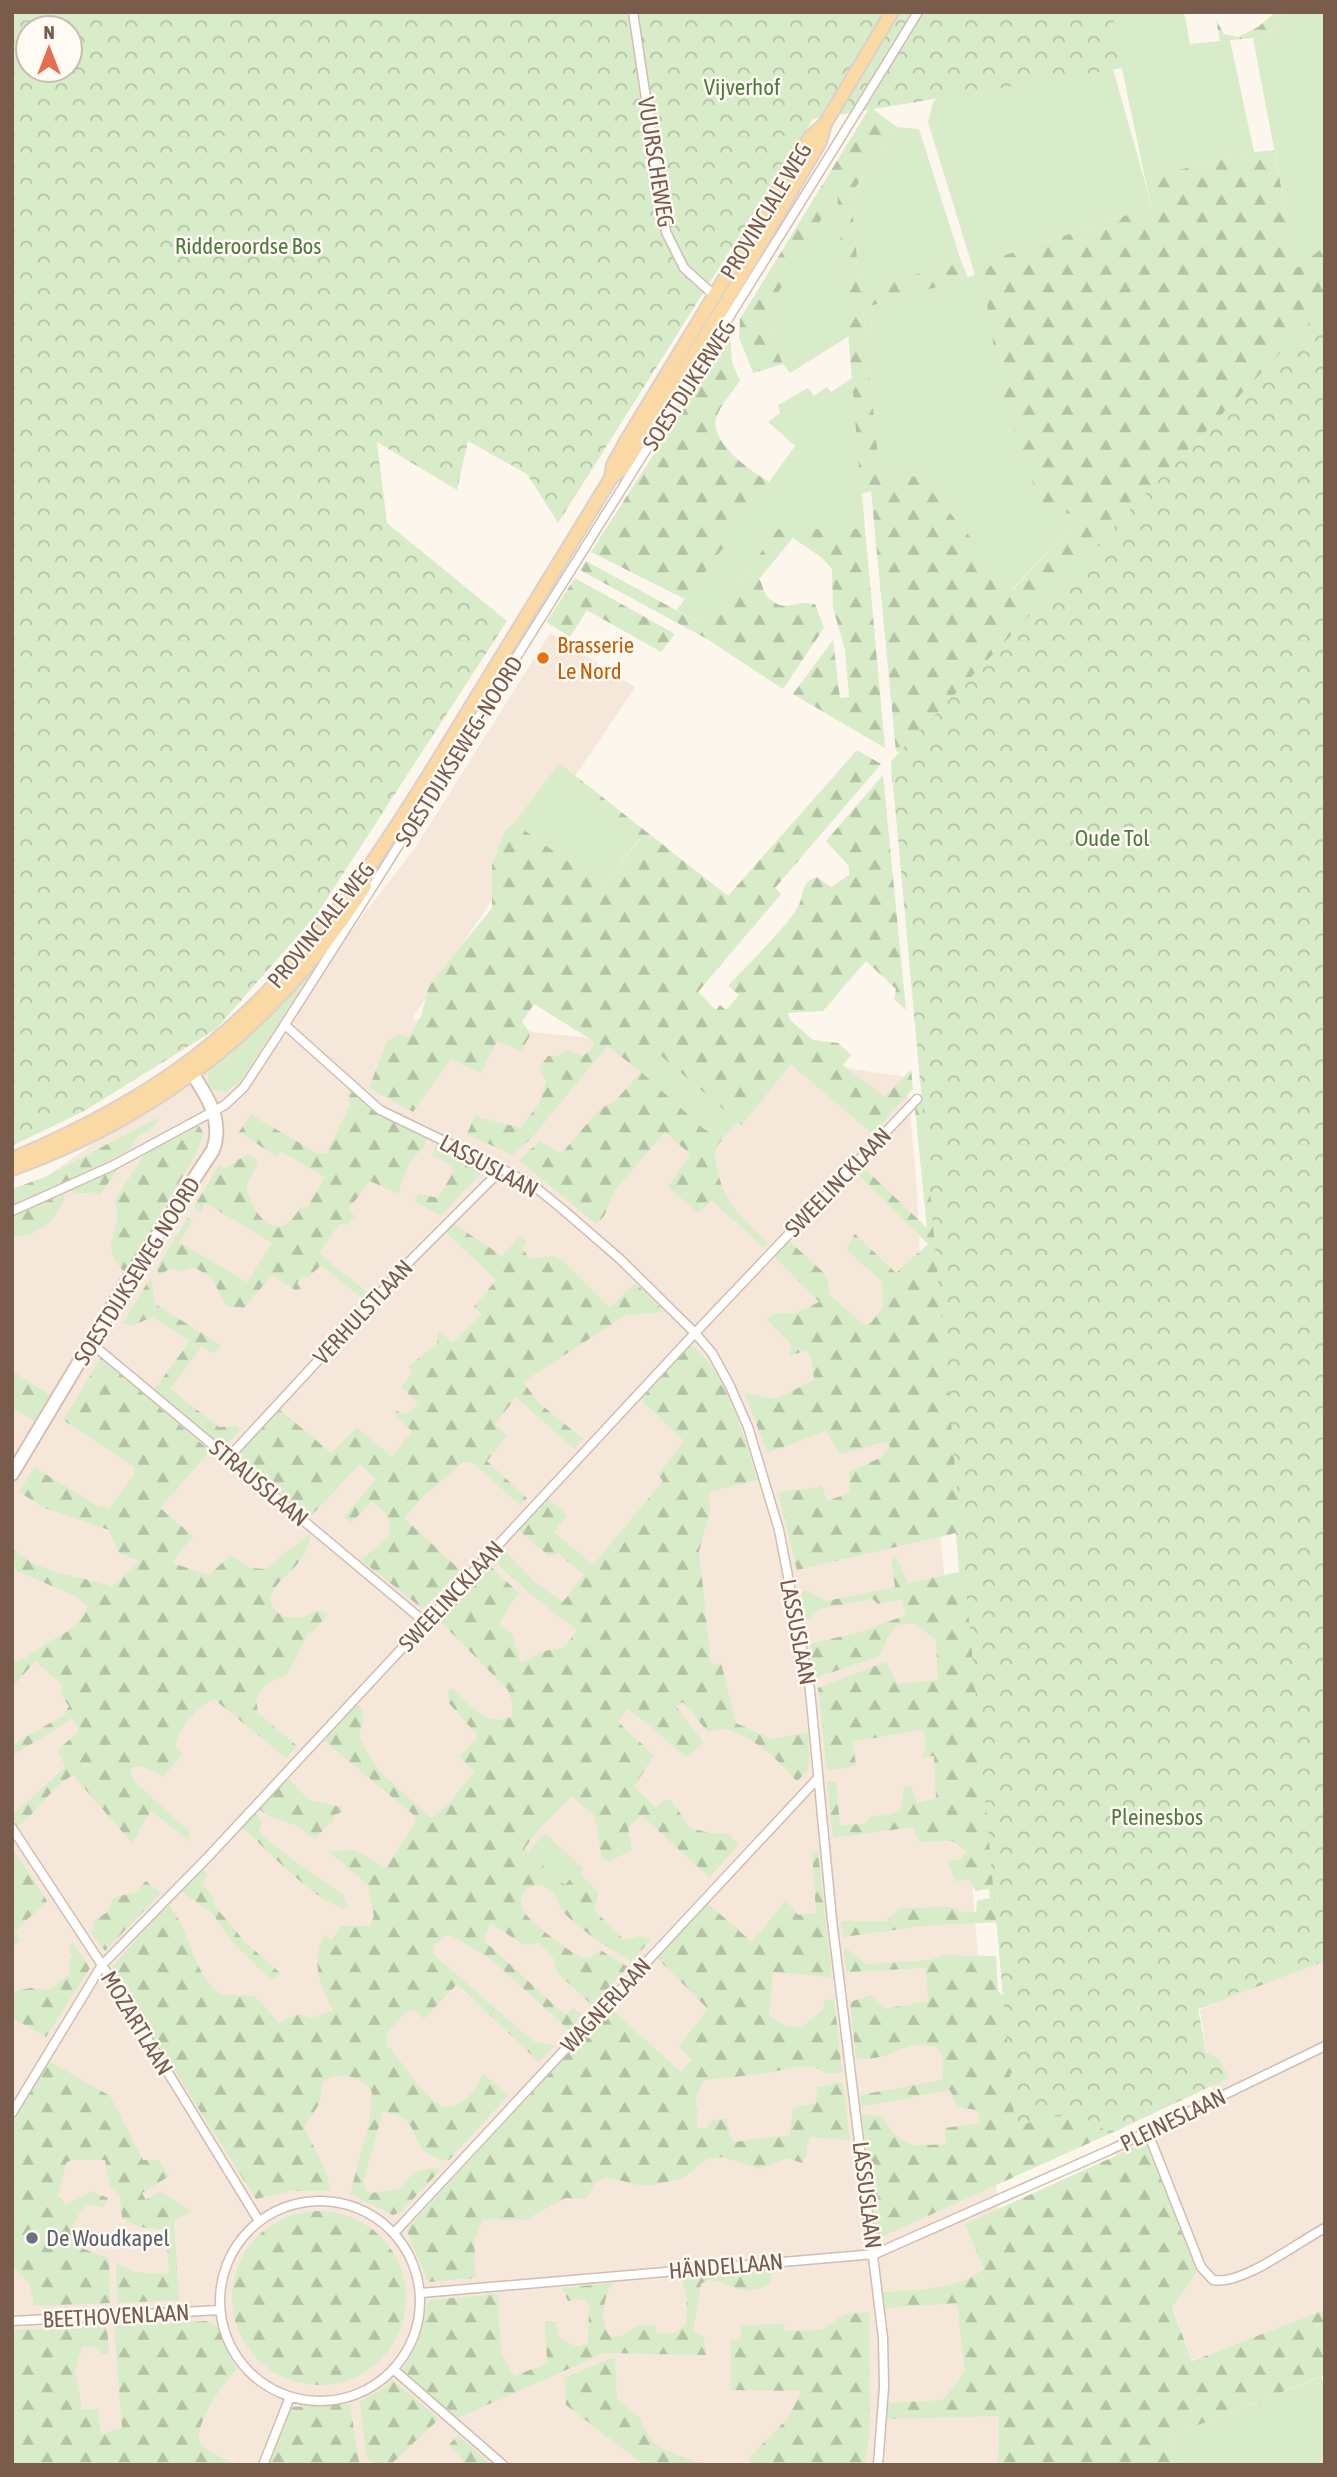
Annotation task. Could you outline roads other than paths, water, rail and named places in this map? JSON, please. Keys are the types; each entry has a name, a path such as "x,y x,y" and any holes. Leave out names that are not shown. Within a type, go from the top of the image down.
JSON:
{"main road":[{"name":"PROVINCIALE WEG","path":"12,1169 98,1133 265,1013 301,976 352,905 384,848 611,478 613,466 625,443 725,304 811,136 825,124 892,12"},
{"name":"PROVINCIALE WEG","path":"12,1159 95,1122 189,1069"},
{"name":"SOESTDIJKSEWEG NOORD","path":"12,1474 133,1272 213,1150 218,1129 213,1110 189,1069"}],"street":[{"name":"VUURSCHEWEG","path":"633,12 666,232 684,268 725,304"},
{"name":"SOESTDIJKERWEG","path":"634,470 725,304 918,12"},
{"name":"SOESTDIJKSEWEG-NOORD","path":"213,1110 234,1099 285,1025 426,807 634,470"},
{"name":"LASSUSLAAN","path":"285,1025 380,1110 534,1186 620,1259 712,1353 748,1427 779,1530 810,1690 832,1920 875,2254 884,2387 878,2465"},
{"name":"SWEELINCKLAAN","path":"12,2113 102,1965 208,1857 695,1333 917,1099"},
{"path":"12,1211 38,1202 112,1166 213,1110"},
{"name":"VERHULSTLAAN","path":"228,1458 410,1261 502,1169"},
{"name":"STRAUSSLAAN","path":"92,1344 426,1623"},
{"name":"WAGNERLAAN","path":"394,2233 818,1778"},
{"name":"MOZARTLAAN","path":"12,1828 102,1965 259,2221"},
{"name":"PLEINESLAAN","path":"1020,2192 1325,2046"},
{"path":"1148,2133 1200,2267 1213,2280 1227,2280 1248,2272 1325,2228"},
{"name":"HÄNDELLAAN","path":"421,2293 875,2254 1020,2192"},
{"path":"315,2201 345,2204 373,2216 394,2233 412,2263 421,2293 419,2320 409,2346 393,2369 376,2384 352,2396 321,2400 290,2397 250,2372 235,2354 225,2333 219,2310 220,2285 227,2260 240,2239 259,2221 285,2207 315,2201"},
{"name":"BEETHOVENLAAN","path":"12,2321 219,2310"},
{"path":"393,2369 503,2465"},
{"path":"263,2465 290,2397"}],"place":[{"name":"Brasserie Le Nord","path":"543,658"},
{"name":"De Woudkapel","path":"32,2238"}],"park label":[{"name":"Vijverhof","path":"742,87"},
{"name":"Ridderoordse Bos","path":"248,246"},
{"name":"Oude Tol","path":"1112,838"},
{"name":"Pleinesbos","path":"1157,1817"}]}
